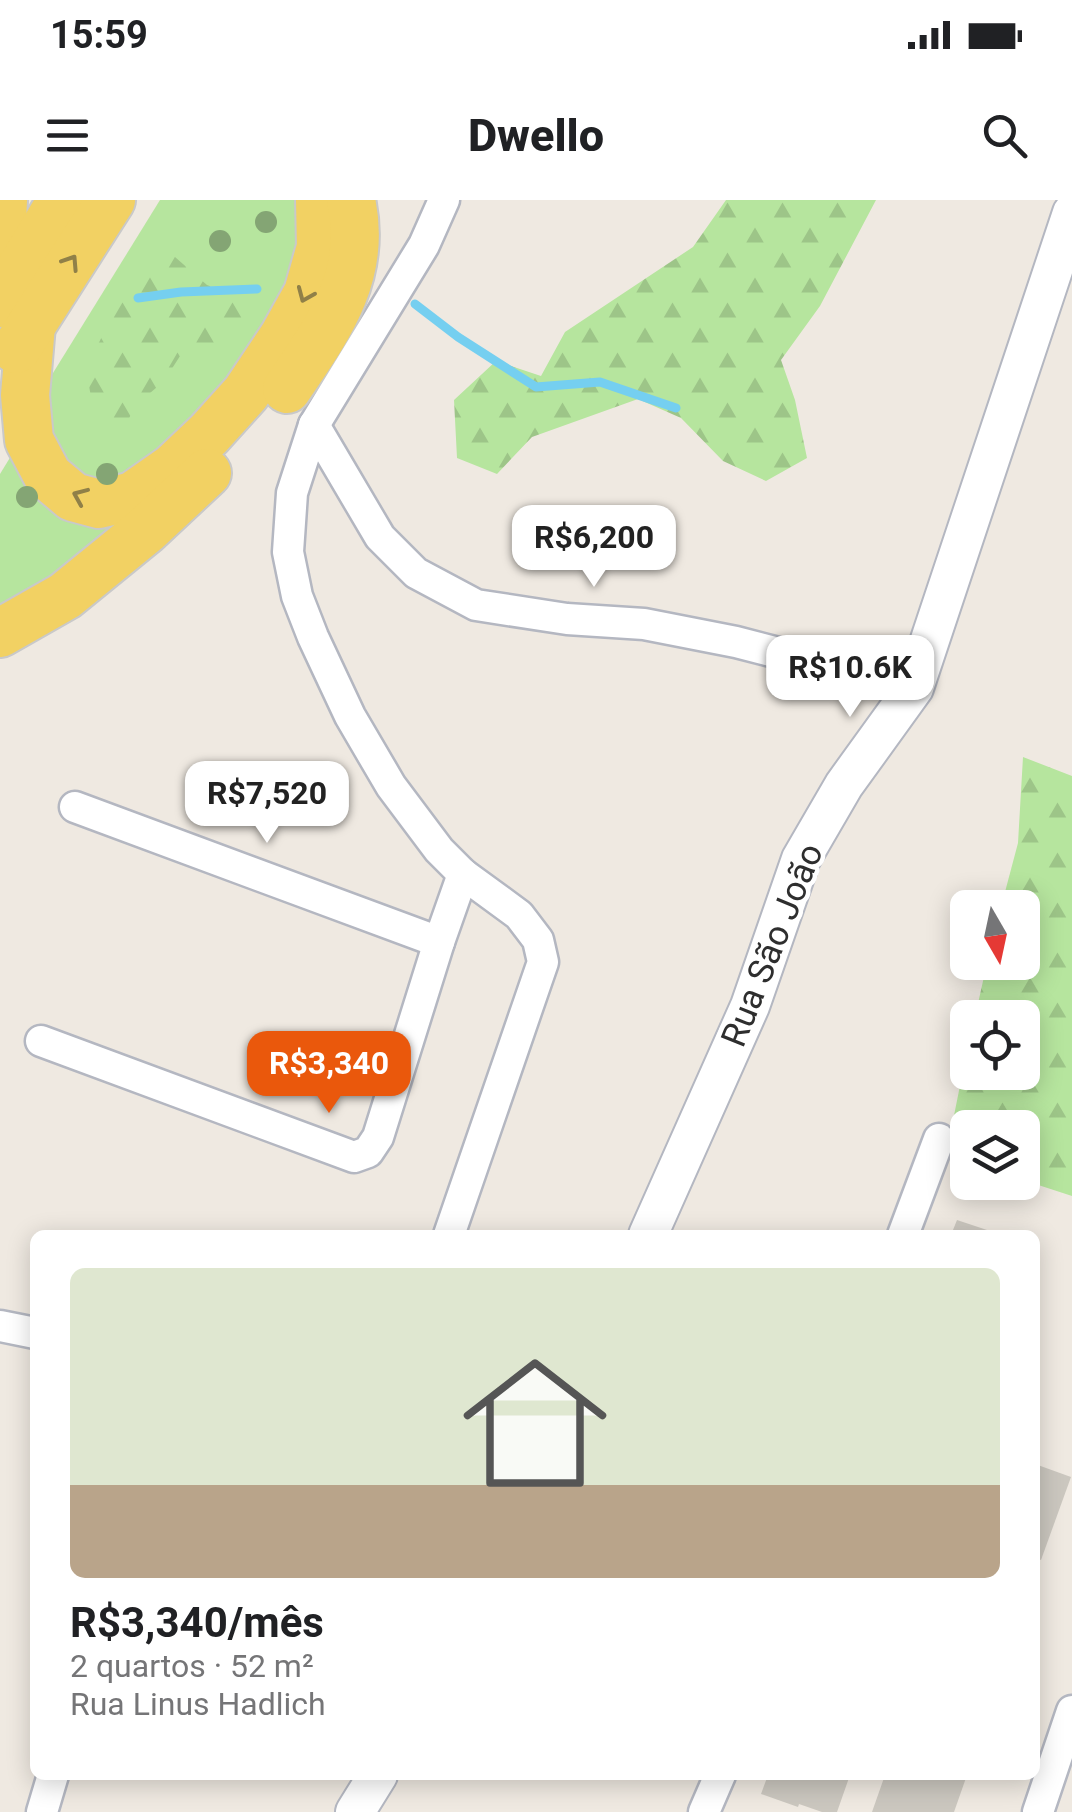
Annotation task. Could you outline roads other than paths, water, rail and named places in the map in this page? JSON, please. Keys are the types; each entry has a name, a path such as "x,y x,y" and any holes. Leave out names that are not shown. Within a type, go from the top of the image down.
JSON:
{"main road":[{"path":"0,267 3,200"},
{"path":"0,375 15,314 62,200"},
{"path":"110,200 15,314 28,440 48,476 73,497 100,504 133,496 173,468 246,393 308,293 321,248 320,200"},
{"path":"0,634 65,596 146,530 274,408 330,324 347,287 354,251 352,200"}],"street":[{"path":"444,200 424,244 314,425 292,493 288,552 297,596 313,637 350,716 391,786 439,850 463,874 520,915 538,940 543,962 452,1230"},
{"name":"Rua São João","path":"650,1230 750,1006 800,859 844,786 914,688 1072,213"},
{"path":"314,425 380,538 416,573 476,605 568,619 644,624 736,642 914,688"},
{"path":"75,807 438,942"},
{"path":"41,1041 354,1157 368,1152 378,1137 463,874"},
{"path":"905,1230 939,1138"},
{"path":"0,1326 30,1332"},
{"path":"1038,1812 1072,1711"},
{"path":"42,1812 52,1780"},
{"path":"356,1812 375,1780"},
{"path":"704,1812 718,1780"}],"waterway":[{"path":"138,298 257,289"},
{"path":"415,304 536,387 600,382 676,408"}]}
